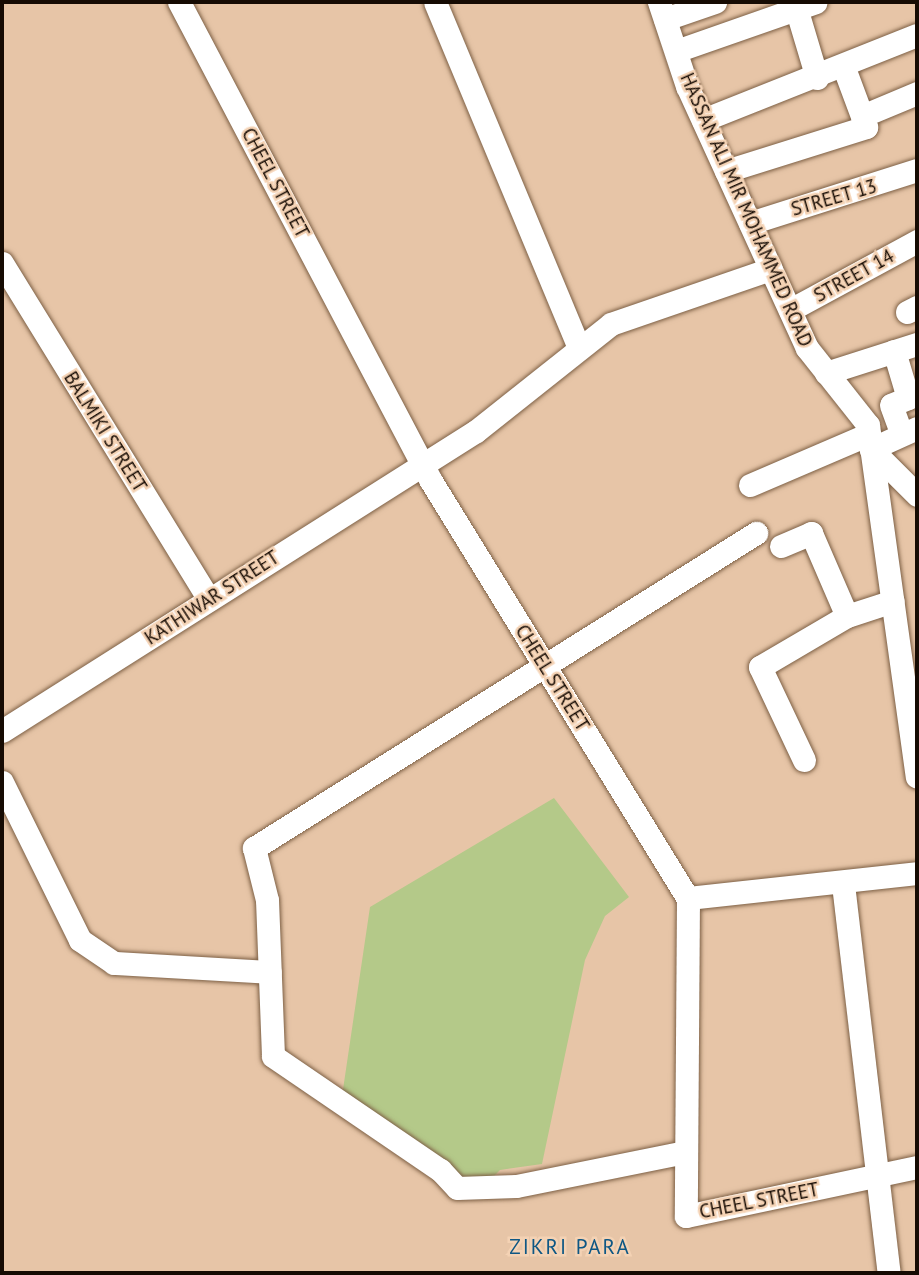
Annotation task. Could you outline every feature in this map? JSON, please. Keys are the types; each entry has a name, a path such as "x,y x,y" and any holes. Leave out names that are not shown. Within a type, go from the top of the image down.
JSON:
{"street":[{"name":"CHEEL STREET","path":"180,2 422,463 688,898 686,1216 877,1178"},
{"path":"435,2 579,348"},
{"path":"662,10 715,2"},
{"path":"676,51 806,7 833,72 862,116 866,127 726,171"},
{"name":"HASSAN ALI MIR MOHAMMED ROAD","path":"662,10 703,120 790,310 826,373 870,441 917,777"},
{"path":"703,120 833,72 917,35"},
{"path":"862,116 917,93"},
{"name":"STREET 13","path":"750,223 917,170"},
{"name":"STREET 14","path":"790,310 917,241"},
{"name":"BALMIKI STREET","path":"2,263 209,600"},
{"name":"KATHIWAR STREET","path":"2,731 476,431 579,348 639,311 771,269"},
{"path":"826,373 917,344"},
{"path":"750,485 870,441 909,430 891,405 908,398 894,351"},
{"path":"870,441 917,495"},
{"path":"685,1152 516,1186 457,1188 440,1170 273,1056 267,900 254,848 547,669 756,533"},
{"path":"780,546 811,533 847,616"},
{"path":"804,760 760,667 847,616 892,600"},
{"path":"2,782 80,940 114,963 270,972"},
{"path":"688,898 843,884 917,873"},
{"path":"843,884 889,1273"},
{"path":"877,1178 917,1167"}],"green space":[{"path":"554,798 629,897 605,916 585,960 542,1164 500,1170 488,1182 457,1188 341,1103 370,907"}],"district":[{"name":"ZIKRI PARA","path":"570,1247"}]}
